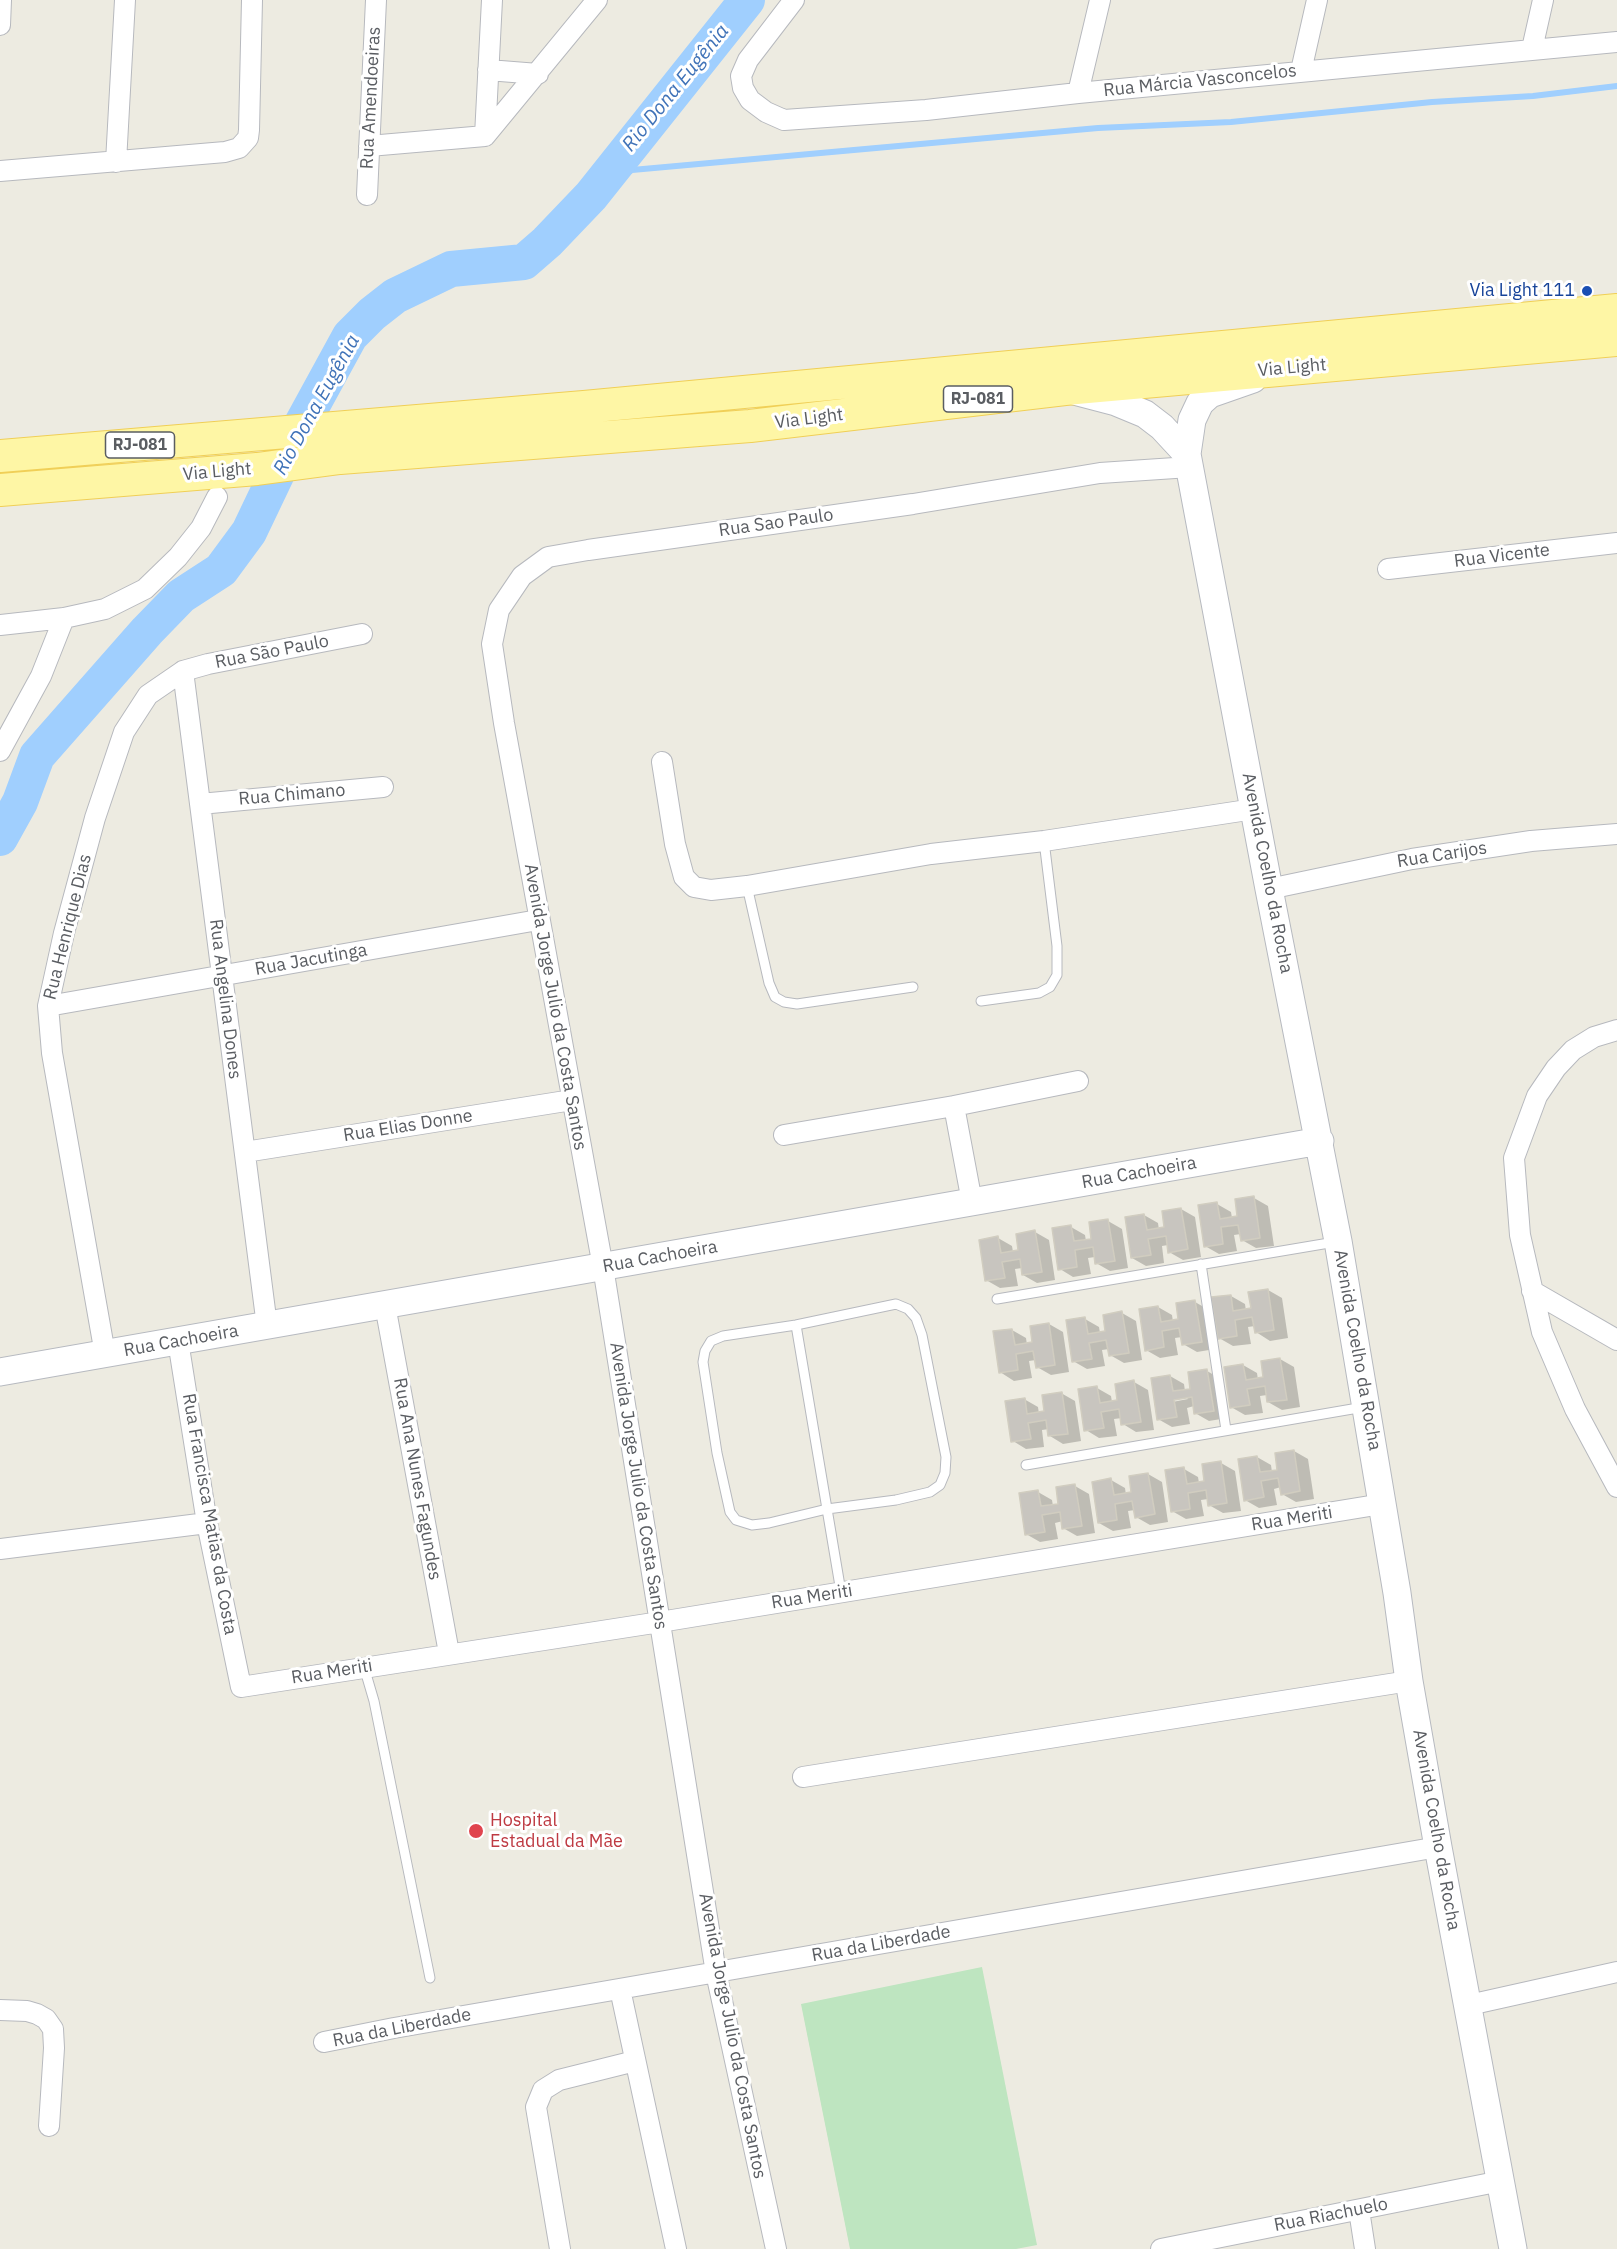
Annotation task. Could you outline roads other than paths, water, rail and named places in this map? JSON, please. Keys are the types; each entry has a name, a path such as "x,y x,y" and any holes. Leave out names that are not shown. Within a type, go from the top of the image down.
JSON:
{"main road":[{"name":"Via Light","path":"0,456 281,434 1617,310"},
{"name":"Via Light","path":"0,490 256,469 340,458 750,426 1065,389 1617,340"},
{"name":"Avenida Coelho da Rocha","path":"1284,368 1210,394 1200,403 1192,420 1189,460 1269,889 1320,1141 1367,1406 1409,1681 1513,2249"},
{"path":"1065,389 1116,402 1145,414 1162,427 1189,460"},
{"name":"Rua Cachoeira","path":"0,1372 1320,1141"}],"street":[{"path":"0,25 1,0"},
{"path":"116,162 125,0"},
{"path":"0,171 235,150 248,138 252,0"},
{"name":"Rua Amendoeiras","path":"367,195 376,0"},
{"path":"485,136 492,0"},
{"path":"369,146 485,136 597,0"},
{"name":"Rua Márcia Vasconcelos","path":"794,0 748,60 741,76 743,88 750,100 766,112 784,120 926,110 1301,71 1617,42"},
{"path":"1078,93 1100,0"},
{"path":"1301,71 1317,0"},
{"path":"1532,49 1542,0"},
{"path":"488,70 538,74"},
{"name":"Rua Sao Paulo","path":"504,723 492,644 499,610 522,576 548,557 913,504 1189,460"},
{"path":"0,625 64,618 105,609 145,589 178,558 201,528 217,497"},
{"name":"Rua Vicente","path":"1388,569 1617,543"},
{"path":"0,751 41,676 64,618"},
{"name":"Rua São Paulo","path":"183,672 208,664 362,634"},
{"name":"Rua Angelina Dones","path":"183,672 267,1326"},
{"name":"Rua Henrique Dias","path":"105,1354 52,1053 48,1006 53,975 86,852 124,732 148,695 183,672"},
{"name":"Avenida Jorge Julio da Costa Santos","path":"504,723 538,920 603,1267 716,1973 776,2249"},
{"path":"662,762 675,844 684,877 694,887 711,890 747,886 930,854 1044,841 1254,809"},
{"name":"Rua Chimano","path":"200,804 383,787"},
{"name":"Rua Carijos","path":"1269,889 1412,859 1531,841 1617,834"},
{"name":"Rua Jacutinga","path":"48,1006 538,920"},
{"path":"1617,1030 1594,1037 1573,1050 1556,1068 1537,1096 1514,1158 1520,1235 1542,1332 1575,1408 1617,1487"},
{"path":"784,1135 954,1106 1078,1081"},
{"name":"Rua Elias Donne","path":"245,1152 572,1100"},
{"path":"954,1106 972,1202"},
{"path":"1532,1291 1617,1340"},
{"name":"Rua Ana Nunes Fagundes","path":"385,1305 449,1653"},
{"name":"Rua Francisca Matias da Costa","path":"178,1341 207,1523 241,1687"},
{"name":"Rua Meriti","path":"241,1687 660,1622 1382,1504"},
{"path":"0,1549 207,1523"},
{"path":"803,1777 1409,1681"},
{"name":"Rua da Liberdade","path":"324,2043 394,2028 1438,1847"},
{"path":"1469,2005 1617,1972"},
{"path":"620,1989 676,2249"},
{"path":"0,2010 27,2011 37,2014 46,2019 52,2029 54,2048 49,2126"},
{"path":"560,2249 536,2107 543,2090 559,2080 636,2061"},
{"name":"Rua Riachuelo","path":"1161,2249 1501,2181"},
{"path":"1359,2210 1365,2249"}],"lane":[{"path":"981,1000 1039,993 1050,987 1057,975 1057,946 1044,841"},
{"path":"747,886 775,997 784,1002 797,1004 914,987"},
{"path":"997,1299 1338,1241"},
{"path":"1201,1264 1226,1430"},
{"path":"896,1304 908,1309 916,1318 922,1335 946,1456 945,1473 940,1485 930,1492 896,1500 827,1509 760,1524 752,1525 736,1520 730,1512 717,1453 703,1362 705,1351 711,1341 723,1336 796,1325 896,1304"},
{"path":"796,1325 841,1592"},
{"path":"1026,1465 1367,1406"},
{"path":"364,1667 374,1701 430,1978"}],"waterway":[{"name":"Rio Dona Eugênia","path":"0,838 20,802 37,756 147,631 181,596 221,570 249,532 291,444 350,336 372,314 395,296 451,269 524,262 547,242 591,196 747,0"},
{"path":"591,196 632,170 1098,128 1231,122 1432,102 1533,96 1617,86"}],"place":[{"name":"Via Light 111","path":"1587,291"},
{"name":"Hospital Estadual da Mãe","path":"476,1831"}]}
